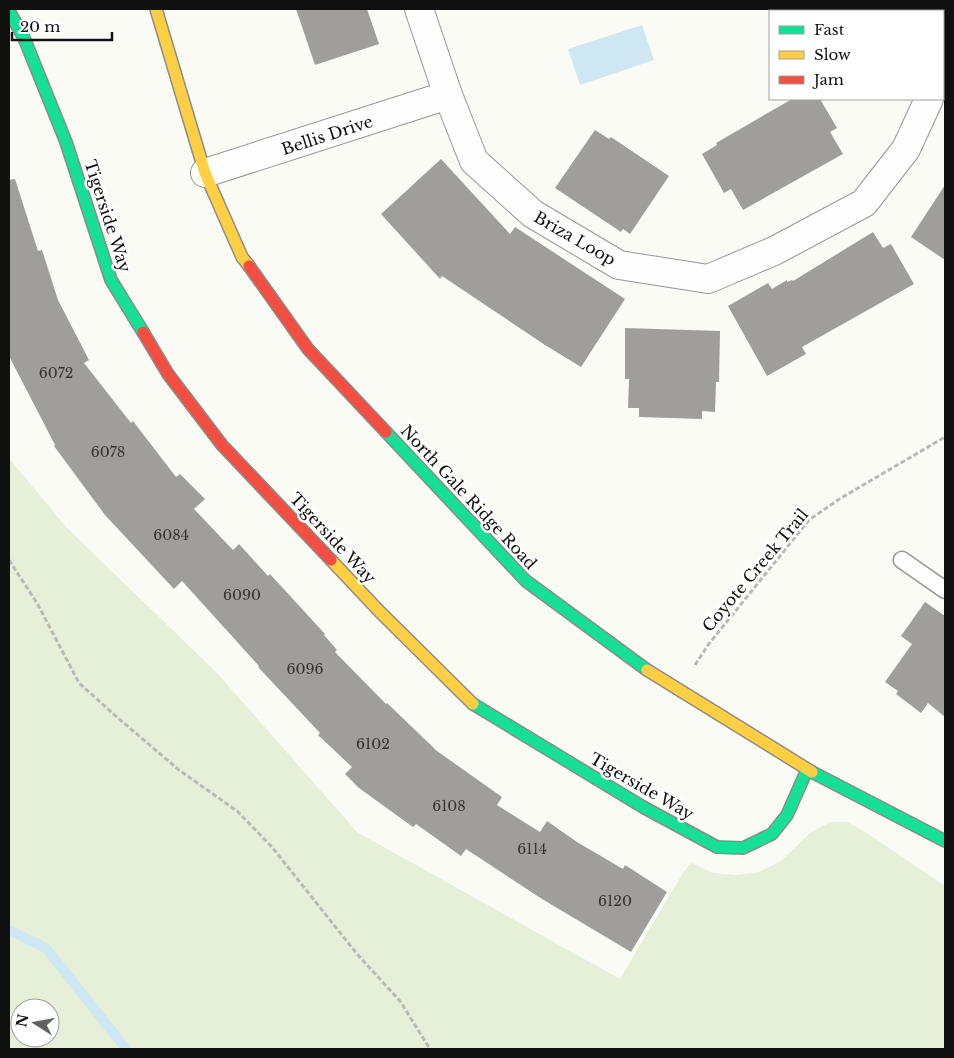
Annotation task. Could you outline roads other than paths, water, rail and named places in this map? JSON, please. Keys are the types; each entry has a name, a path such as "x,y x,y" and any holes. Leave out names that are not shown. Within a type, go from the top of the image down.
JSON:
{"street":[{"name":"North Gale Ridge Road","path":"156,9 205,173 242,257 308,349 526,581 654,676 807,770 945,841"},
{"name":"Briza Loop","path":"419,9 448,95 474,161 532,214 619,265 708,279 774,251 864,203 906,149 929,100"},
{"name":"Tigerside Way","path":"9,11 24,38 66,142 111,280 168,374 222,445 380,612 472,704 643,807 718,847 743,848 772,834 787,816 807,770"},
{"name":"Bellis Drive","path":"205,173 448,95"}],"lane":[{"path":"902,560 945,590"}],"water":[{"path":"642,25 654,60 580,85 568,49"}],"waterway":[{"path":"9,930 46,948 126,1049"}]}
